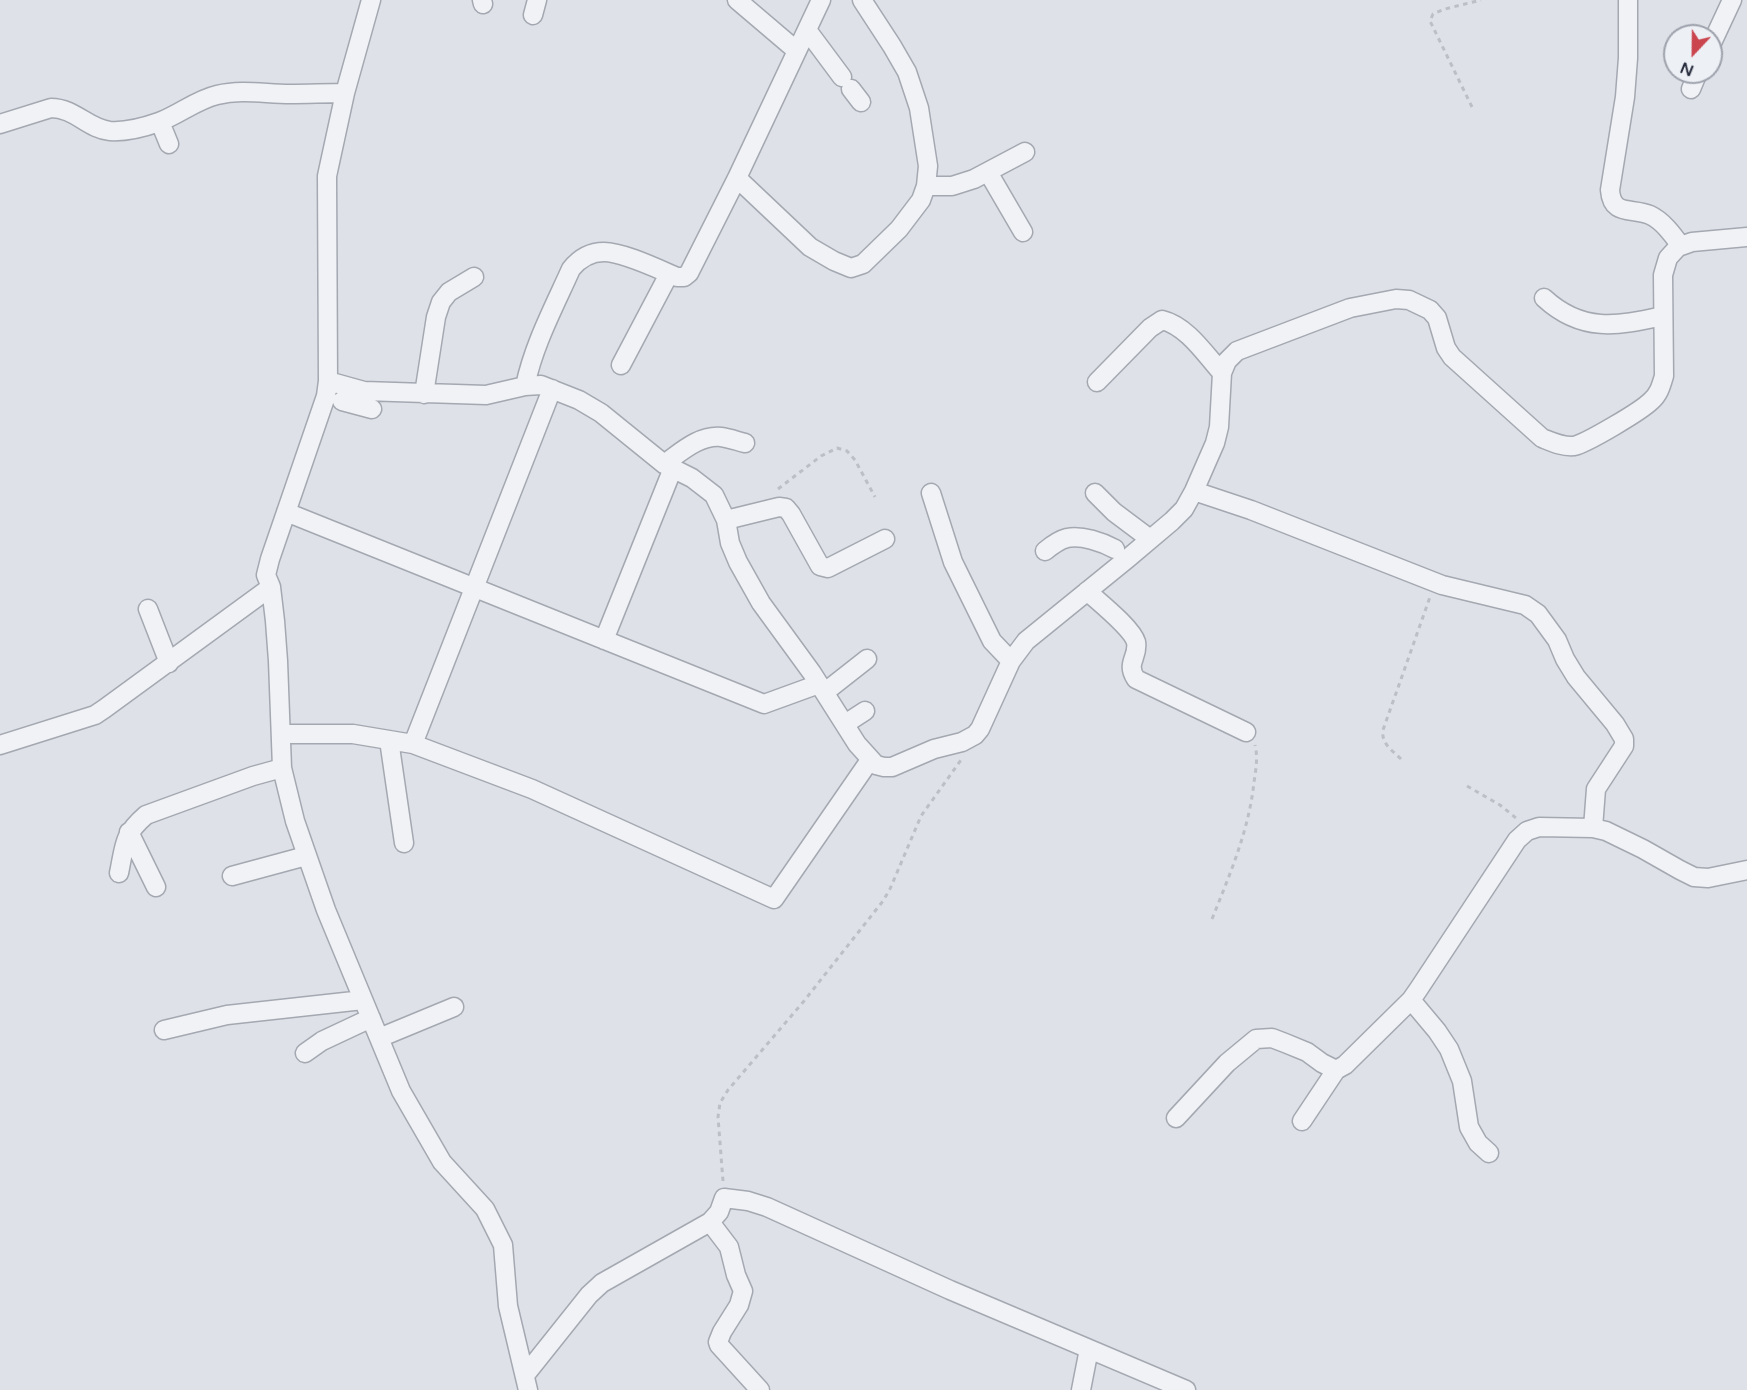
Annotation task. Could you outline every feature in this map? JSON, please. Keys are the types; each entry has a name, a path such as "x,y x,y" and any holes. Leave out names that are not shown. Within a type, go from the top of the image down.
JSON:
{"street":[{"path":"370,0 345,93 327,176 332,394 286,512 266,575 271,587 278,661 282,768 306,856 401,1090 442,1162 486,1209 503,1245 508,1306 527,1382"},
{"path":"737,0 797,51"},
{"path":"525,386 529,365 540,337 571,269 579,260 603,251 619,254 677,277 684,277 689,273 737,178 821,0"},
{"path":"737,178 810,247 852,268 863,264 899,229 921,200 926,186 928,165 918,108 907,72 862,0"},
{"path":"1628,0 1625,97 1611,201 1621,208 1650,215 1662,224 1681,246"},
{"path":"1721,24 1732,0"},
{"path":"807,30 851,89"},
{"path":"1691,89 1693,84"},
{"path":"0,124 51,108 60,108 68,110 99,128 110,131 160,122 193,103 229,92 345,93"},
{"path":"160,122 169,144"},
{"path":"926,186 952,186 974,179 1025,152"},
{"path":"988,172 1023,232"},
{"path":"332,394 364,391 486,395 525,386 541,385 579,400 601,413 669,466 692,478 714,495 726,520 730,543 738,562 761,603 822,688 857,744 876,765 892,767 934,749 962,742 975,735 980,729 1011,661 1026,641 1087,591 1122,555 1150,539 1184,508 1215,443 1219,427 1222,373 1227,361 1237,351 1350,308 1409,300 1430,310 1437,318 1446,348 1468,372 1542,438 1556,444 1571,446 1586,442 1632,414 1651,402 1660,390 1664,376 1663,275 1668,258 1681,246 1692,242 1747,237"},
{"path":"621,365 669,274"},
{"path":"424,394 436,317 441,302 449,292 474,277"},
{"path":"1544,298 1566,315 1584,321 1612,325 1663,316"},
{"path":"1096,382 1150,328 1162,320 1172,322 1180,328 1222,373"},
{"path":"413,744 552,389"},
{"path":"332,394 372,409"},
{"path":"604,640 669,466 688,447 704,439 720,437 745,443"},
{"path":"1194,491 1261,514 1435,582 1525,605 1538,614 1557,640 1576,677 1615,724 1624,739 1624,746 1596,789 1593,828"},
{"path":"1095,493 1114,512 1150,539"},
{"path":"931,494 952,562 992,641 1011,661"},
{"path":"726,520 779,507 786,508 820,566 824,568 885,539"},
{"path":"286,512 764,704 822,688 867,659"},
{"path":"1045,551 1066,538 1080,538 1097,541 1122,555"},
{"path":"0,745 94,715 169,663 271,587"},
{"path":"1087,591 1136,640 1131,665 1136,679 1246,732"},
{"path":"148,609 169,663"},
{"path":"844,724 865,711"},
{"path":"281,734 353,734 413,744 532,789 774,900 870,760"},
{"path":"389,740 404,843"},
{"path":"119,873 129,832 146,815 253,776 282,768"},
{"path":"1302,1121 1336,1070 1345,1065 1411,1000 1517,840 1527,831 1539,827 1593,828 1606,831 1694,877 1708,878 1747,870"},
{"path":"129,832 156,887"},
{"path":"232,876 306,856"},
{"path":"164,1030 227,1015 363,1000"},
{"path":"1411,1000 1449,1048 1462,1081 1469,1126 1478,1143 1489,1153"},
{"path":"379,1038 454,1007"},
{"path":"304,1053 322,1041 371,1018"},
{"path":"1176,1119 1227,1063 1256,1039 1272,1038 1285,1043 1307,1052 1336,1070"},
{"path":"527,1382 589,1295 602,1283 710,1222 719,1212 724,1198 748,1201 767,1207 950,1290 1186,1390"},
{"path":"710,1222 729,1247 736,1275 743,1291 740,1305 718,1342 760,1390"},
{"path":"1081,1390 1089,1349"}],"path":[{"path":"1472,107 1430,21 1433,14 1445,9 1481,0"},
{"path":"773,494 821,456 837,448 847,451 855,460 875,497"},
{"path":"1401,759 1385,744 1382,738 1383,730 1435,582"},
{"path":"1212,919 1235,862 1253,795 1257,762 1256,748 1246,732"},
{"path":"724,1198 718,1117 720,1103 728,1090 804,1001 882,901 890,889 921,816 958,765 975,735"},
{"path":"1467,786 1500,805 1527,831"}]}
